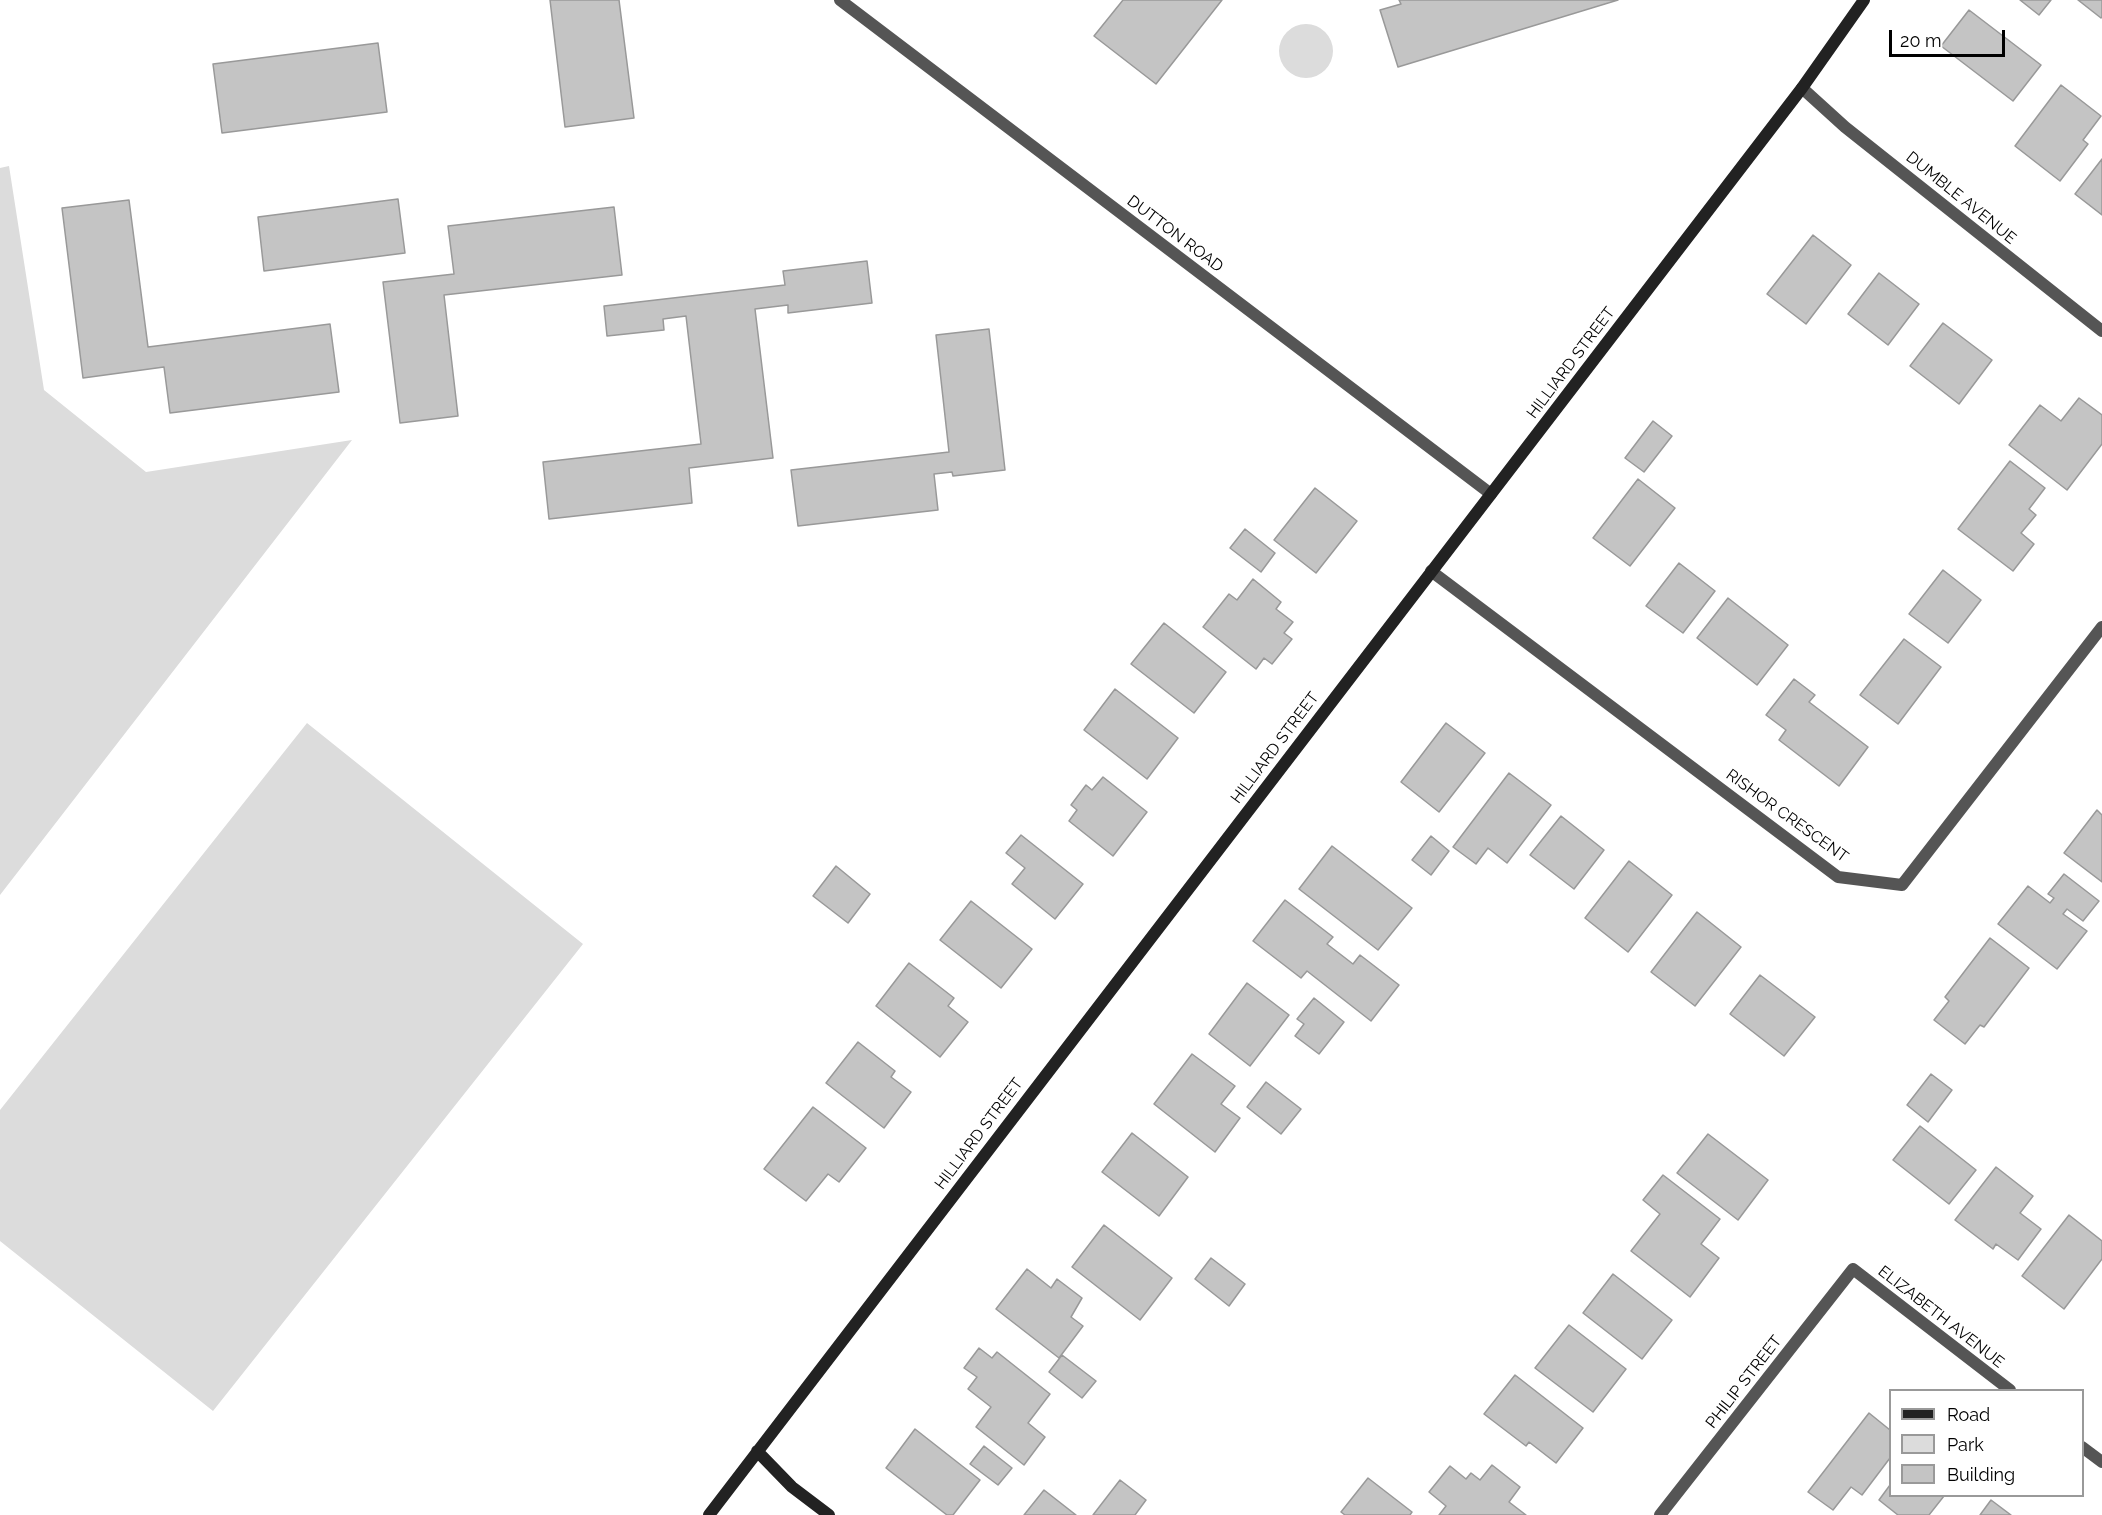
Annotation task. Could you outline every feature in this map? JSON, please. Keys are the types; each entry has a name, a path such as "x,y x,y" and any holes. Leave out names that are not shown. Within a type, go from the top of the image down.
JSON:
{"street":[{"name":"DUTTON ROAD","path":"840,0 1491,494"},
{"name":"HILLIARD STREET","path":"709,1515 1802,88 1854,6 1864,0"},
{"name":"DUMBLE AVENUE","path":"1802,88 1845,127 2102,331"},
{"name":"RISHOR CRESCENT","path":"1431,571 1838,877 1902,885 2102,627"},
{"name":"ELIZABETH AVENUE","path":"1853,1269 2009,1389"},
{"name":"PHILIP STREET","path":"1660,1515 1853,1269"},
{"path":"2084,1448 2102,1462"},
{"path":"757,1451 792,1487 829,1515"}],"green space":[{"path":"1301,24 1311,24 1321,28 1329,36 1333,51 1329,66 1321,74 1311,78 1301,78 1291,74 1283,66 1279,56 1279,46 1283,36 1291,28"},
{"path":"9,166 44,390 146,472 352,440 0,895 0,168"},
{"path":"307,723 583,944 213,1411 0,1241 0,1110"}],"building":[{"path":"550,0 619,0 634,118 565,127"},
{"path":"1123,0 1222,0 1156,84 1094,36"},
{"path":"1399,0 1618,0 1398,67 1380,10 1401,4"},
{"path":"2020,0 2051,0 2039,15"},
{"path":"2078,0 2102,0 2102,17 2101,18"},
{"path":"1969,10 2041,65 2013,101 1941,46"},
{"path":"378,43 387,112 222,133 213,64"},
{"path":"2061,85 2101,116 2083,140 2088,144 2060,181 2015,146"},
{"path":"2102,159 2102,215 2075,194"},
{"path":"398,199 405,253 264,271 258,217"},
{"path":"129,200 148,347 330,324 339,392 170,413 164,367 83,378 62,208"},
{"path":"614,207 622,275 444,295 458,416 400,423 383,282 454,274 448,226"},
{"path":"1813,235 1851,265 1806,324 1767,294"},
{"path":"867,261 872,303 788,313 788,305 755,309 773,458 689,468 692,503 549,519 543,462 701,444 686,316 663,319 664,330 607,336 604,306 785,285 783,271"},
{"path":"1879,273 1919,304 1888,345 1848,314"},
{"path":"1943,323 1992,360 1959,404 1910,366"},
{"path":"989,329 1005,470 953,476 952,472 934,474 938,510 798,526 791,470 949,452 936,335"},
{"path":"2079,398 2102,415 2102,444 2067,490 2009,445 2040,405 2061,421"},
{"path":"1653,421 1672,436 1644,472 1625,458"},
{"path":"2010,461 2045,488 2029,509 2036,515 2021,533 2034,544 2013,571 1958,529"},
{"path":"1638,479 1675,508 1630,566 1593,538"},
{"path":"1315,488 1357,521 1316,573 1274,540"},
{"path":"1245,529 1275,553 1261,572 1230,548"},
{"path":"1679,563 1715,591 1683,633 1646,606"},
{"path":"1943,570 1981,600 1948,643 1909,614"},
{"path":"1253,579 1281,602 1276,609 1293,622 1284,633 1292,639 1272,664 1264,658 1256,669 1203,627 1229,594 1237,600"},
{"path":"1728,598 1788,645 1757,685 1697,638"},
{"path":"1164,623 1226,672 1194,713 1131,664"},
{"path":"1904,639 1941,667 1898,724 1860,695"},
{"path":"1794,679 1815,695 1809,702 1868,747 1839,786 1779,740 1786,730 1766,715"},
{"path":"1115,689 1178,738 1147,779 1084,730"},
{"path":"1446,723 1485,753 1439,812 1401,782"},
{"path":"1509,773 1551,805 1507,863 1488,848 1476,864 1453,847"},
{"path":"1103,777 1147,812 1113,856 1069,821 1077,810 1071,805 1086,785 1092,790"},
{"path":"2097,810 2102,815 2102,882 2064,853"},
{"path":"1561,816 1604,850 1574,889 1530,855"},
{"path":"1021,835 1083,884 1055,919 1012,884 1025,868 1006,853"},
{"path":"1431,836 1449,851 1431,875 1412,860"},
{"path":"1332,846 1412,908 1378,950 1299,889"},
{"path":"1629,861 1672,895 1628,952 1585,918"},
{"path":"836,866 870,894 848,923 813,896"},
{"path":"2064,874 2099,901 2083,921 2067,909 2063,914 2087,931 2057,969 1998,924 2028,886 2050,903 2054,898 2048,894"},
{"path":"1285,900 1333,937 1327,944 1353,964 1360,955 1399,985 1371,1021 1307,971 1301,978 1253,941"},
{"path":"971,901 1032,949 1001,988 940,940"},
{"path":"1697,912 1741,947 1695,1006 1651,972"},
{"path":"1990,938 2029,968 1984,1027 1980,1025 1965,1044 1934,1020 1949,1001 1945,997"},
{"path":"909,963 954,998 948,1006 968,1022 940,1057 876,1006"},
{"path":"1760,975 1815,1017 1784,1056 1730,1014"},
{"path":"1247,983 1289,1015 1250,1066 1209,1034"},
{"path":"1314,998 1344,1022 1319,1054 1295,1036 1304,1024 1297,1019"},
{"path":"858,1042 895,1071 891,1077 911,1092 884,1128 826,1083"},
{"path":"1192,1054 1235,1086 1221,1104 1240,1118 1215,1152 1154,1104"},
{"path":"1931,1074 1952,1090 1928,1122 1907,1105"},
{"path":"1266,1082 1301,1109 1281,1134 1247,1107"},
{"path":"813,1107 866,1148 839,1182 828,1174 806,1201 764,1169"},
{"path":"1920,1126 1976,1170 1949,1204 1893,1160"},
{"path":"1132,1133 1188,1177 1159,1216 1102,1172"},
{"path":"1708,1134 1768,1180 1738,1220 1677,1173"},
{"path":"1996,1167 2033,1196 2020,1213 2041,1229 2018,1260 1996,1244 1993,1249 1955,1220"},
{"path":"1663,1175 1720,1219 1701,1244 1719,1258 1690,1297 1631,1251 1660,1214 1643,1200"},
{"path":"2069,1215 2102,1241 2102,1259 2064,1309 2022,1276"},
{"path":"1104,1225 1172,1278 1140,1320 1072,1267"},
{"path":"1211,1258 1245,1284 1229,1306 1195,1279"},
{"path":"1027,1269 1051,1288 1057,1279 1082,1298 1071,1317 1083,1326 1059,1358 996,1309"},
{"path":"1613,1274 1672,1320 1642,1359 1583,1313"},
{"path":"1569,1325 1626,1369 1593,1412 1535,1368"},
{"path":"979,1348 992,1358 997,1352 1050,1394 1028,1423 1045,1437 1024,1465 976,1427 991,1407 968,1389 977,1377 964,1368"},
{"path":"1062,1355 1096,1381 1082,1398 1049,1372"},
{"path":"1515,1375 1583,1428 1556,1463 1529,1442 1526,1446 1484,1414"},
{"path":"1869,1413 1889,1429 1889,1459 1862,1495 1851,1487 1833,1510 1808,1492"},
{"path":"915,1429 980,1480 953,1515 947,1515 886,1468"},
{"path":"984,1446 1012,1468 998,1485 970,1464"},
{"path":"1492,1465 1520,1487 1509,1502 1526,1515 1439,1515 1446,1506 1429,1492 1450,1466 1466,1479 1471,1473 1480,1480"},
{"path":"1368,1478 1412,1512 1410,1515 1345,1515 1341,1512"},
{"path":"1120,1480 1146,1500 1135,1515 1093,1515"},
{"path":"1889,1486 1889,1497 1943,1497 1929,1515 1898,1515 1879,1500"},
{"path":"1044,1490 1076,1515 1024,1515"},
{"path":"1991,1500 2011,1515 1980,1515"}]}
